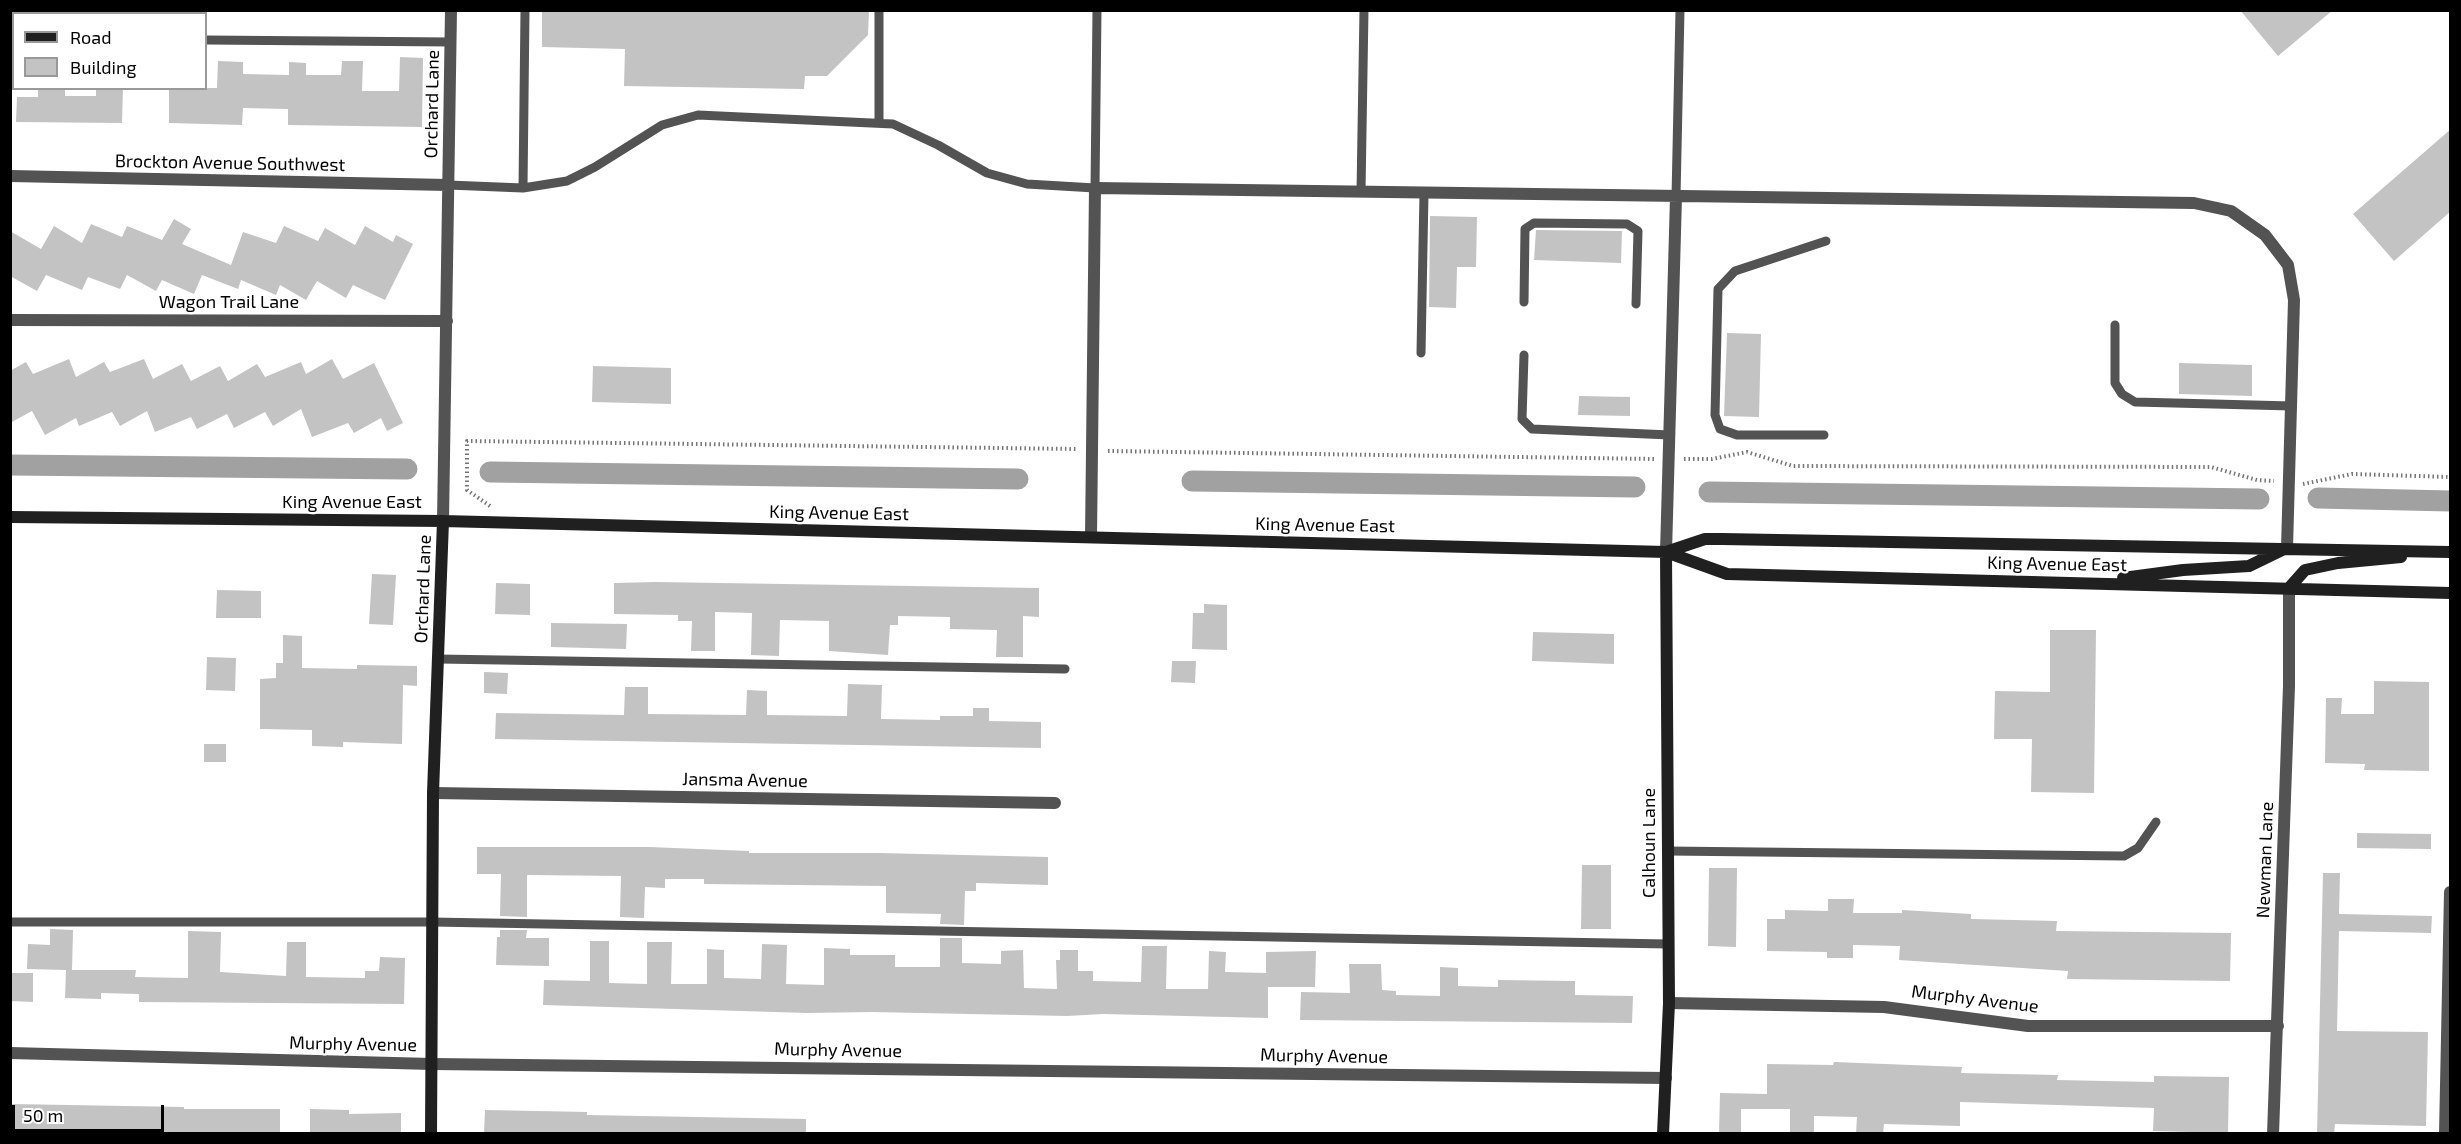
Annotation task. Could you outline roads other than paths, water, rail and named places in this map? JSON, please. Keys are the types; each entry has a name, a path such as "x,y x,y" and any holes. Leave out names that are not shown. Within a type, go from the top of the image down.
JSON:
{"main road":[{"name":"King Avenue East","path":"10,517 443,521 1666,552 1727,574 2451,593"},
{"name":"Orchard Lane","path":"431,1134 433,793 443,521"},
{"name":"King Avenue East","path":"1666,552 1705,539 2451,552"},
{"path":"2071,583 2183,570 2249,566 2287,548"},
{"name":"Calhoun Lane","path":"1663,1134 1669,1003 1666,552"},
{"path":"2289,588 2305,570 2338,563 2451,552"}],"street":[{"name":"Orchard Lane","path":"443,521 452,10"},
{"name":"Brockton Avenue Southwest","path":"10,176 448,185"},
{"path":"1091,537 1095,188 2183,203 2231,211 2265,235 2288,265 2294,300 2287,548"},
{"path":"1666,552 1676,197"},
{"name":"Wagon Trail Lane","path":"10,320 447,321"},
{"name":"Newman Lane","path":"2273,1134 2289,686 2289,588"},
{"name":"Jansma Avenue","path":"433,793 1055,803"},
{"path":"2445,1134 2451,892"},
{"name":"Murphy Avenue","path":"1669,1003 1884,1007 2028,1026 2278,1026"},
{"name":"Murphy Avenue","path":"10,1053 432,1064 1666,1078"}],"lane":[{"path":"523,188 525,10"},
{"path":"879,10 879,123"},
{"path":"448,185 523,188 567,181 595,167 662,125 698,115 893,124 987,173 1027,183 1095,188 1097,10"},
{"path":"1361,192 1364,10"},
{"path":"1676,197 1680,10"},
{"path":"207,40 451,42"},
{"path":"1421,353 1424,193"},
{"path":"1524,302 1525,229 1534,223 1626,224 1638,231 1636,304"},
{"path":"1824,435 1737,435 1720,429 1715,415 1718,289 1735,271 1826,241"},
{"path":"2115,325 2115,383 2122,394 2135,402 2292,406"},
{"path":"1524,355 1522,419 1532,429 1670,435"},
{"path":"438,659 1065,669"},
{"path":"1667,851 2124,856 2138,848 2156,822"},
{"path":"10,921 432,922 1668,944"}],"waterway":[{"path":"10,465 407,469"},
{"path":"490,472 1018,479"},
{"path":"1192,481 1635,487"},
{"path":"1709,492 2259,499"},
{"path":"2318,498 2450,501"}]}
